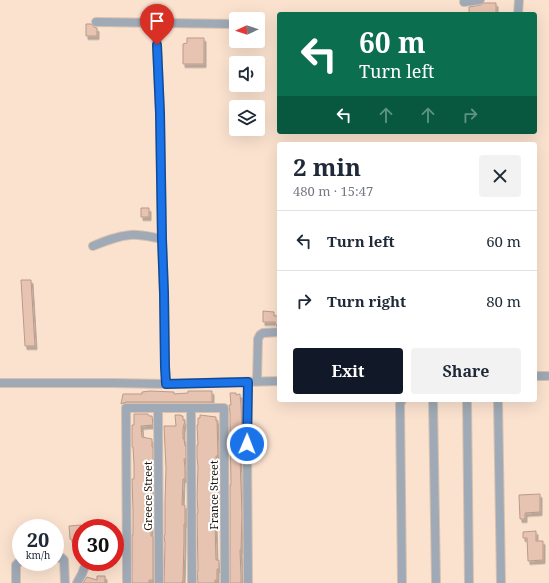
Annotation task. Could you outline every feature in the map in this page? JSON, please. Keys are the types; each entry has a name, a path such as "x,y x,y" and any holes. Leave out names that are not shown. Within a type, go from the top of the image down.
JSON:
{"street":[{"path":"464,2 480,0"},
{"path":"518,12 519,0"},
{"path":"96,22 229,24"},
{"path":"156,23 160,113 166,384"},
{"path":"93,246 117,237 131,235 142,235 162,239"},
{"path":"248,583 247,444 252,382 258,339 260,335 267,332 277,332"},
{"path":"537,376 549,376"},
{"path":"0,383 166,384 277,381"},
{"path":"401,402 402,583"},
{"path":"433,402 436,583"},
{"path":"467,402 469,583"},
{"path":"498,402 501,583"},
{"path":"126,583 126,408 191,408 192,583"},
{"name":"Greece Street","path":"158,408 158,583"},
{"name":"France Street","path":"191,408 224,408 225,583"},
{"path":"64,560 65,583"},
{"path":"16,571 16,583"},
{"path":"77,583 83,571"}],"building":[{"path":"484,3 496,3 496,12 469,12 469,7"},
{"path":"86,24 91,24 97,28 97,36 86,36"},
{"path":"187,38 204,38 204,64 183,64 183,44 187,43"},
{"path":"141,208 149,208 149,217 141,217"},
{"path":"21,280 31,280 35,346 25,346"},
{"path":"263,311 274,312 274,316 277,316 277,327 275,322 263,322"},
{"path":"188,391 212,391 212,402 126,402 121,404 123,394 142,394 142,392 174,392 174,394 188,393"},
{"path":"230,393 236,393 236,395 240,394 241,407 241,583 230,583"},
{"path":"134,414 148,414 149,416 152,416 153,425 141,426 142,437 152,439 153,447 153,491 151,491 150,513 153,513 151,536 153,536 153,580 149,580 149,583 132,583 132,479 134,479 134,465 132,425 134,425"},
{"path":"175,415 183,416 183,420 185,421 183,428 183,439 186,446 186,459 184,459 185,479 183,479 182,505 185,505 183,580 182,583 164,583 166,468 164,426 176,426"},
{"path":"200,415 216,417 216,421 217,420 218,456 216,456 217,468 215,479 216,491 219,491 219,498 217,498 218,504 216,505 217,524 215,524 216,560 219,560 219,569 217,569 217,580 215,580 215,583 198,583 197,425"},
{"path":"540,494 540,512 525,513 525,519 520,519 519,495"},
{"path":"69,526 72,526 72,540 70,539"},
{"path":"536,531 536,541 543,541 543,560 528,561 527,538 523,538 523,532"},
{"path":"97,576 105,576 105,583 83,583 87,577 97,580"}],"route":[{"path":"157,45 166,384 248,382 247,444"}]}
